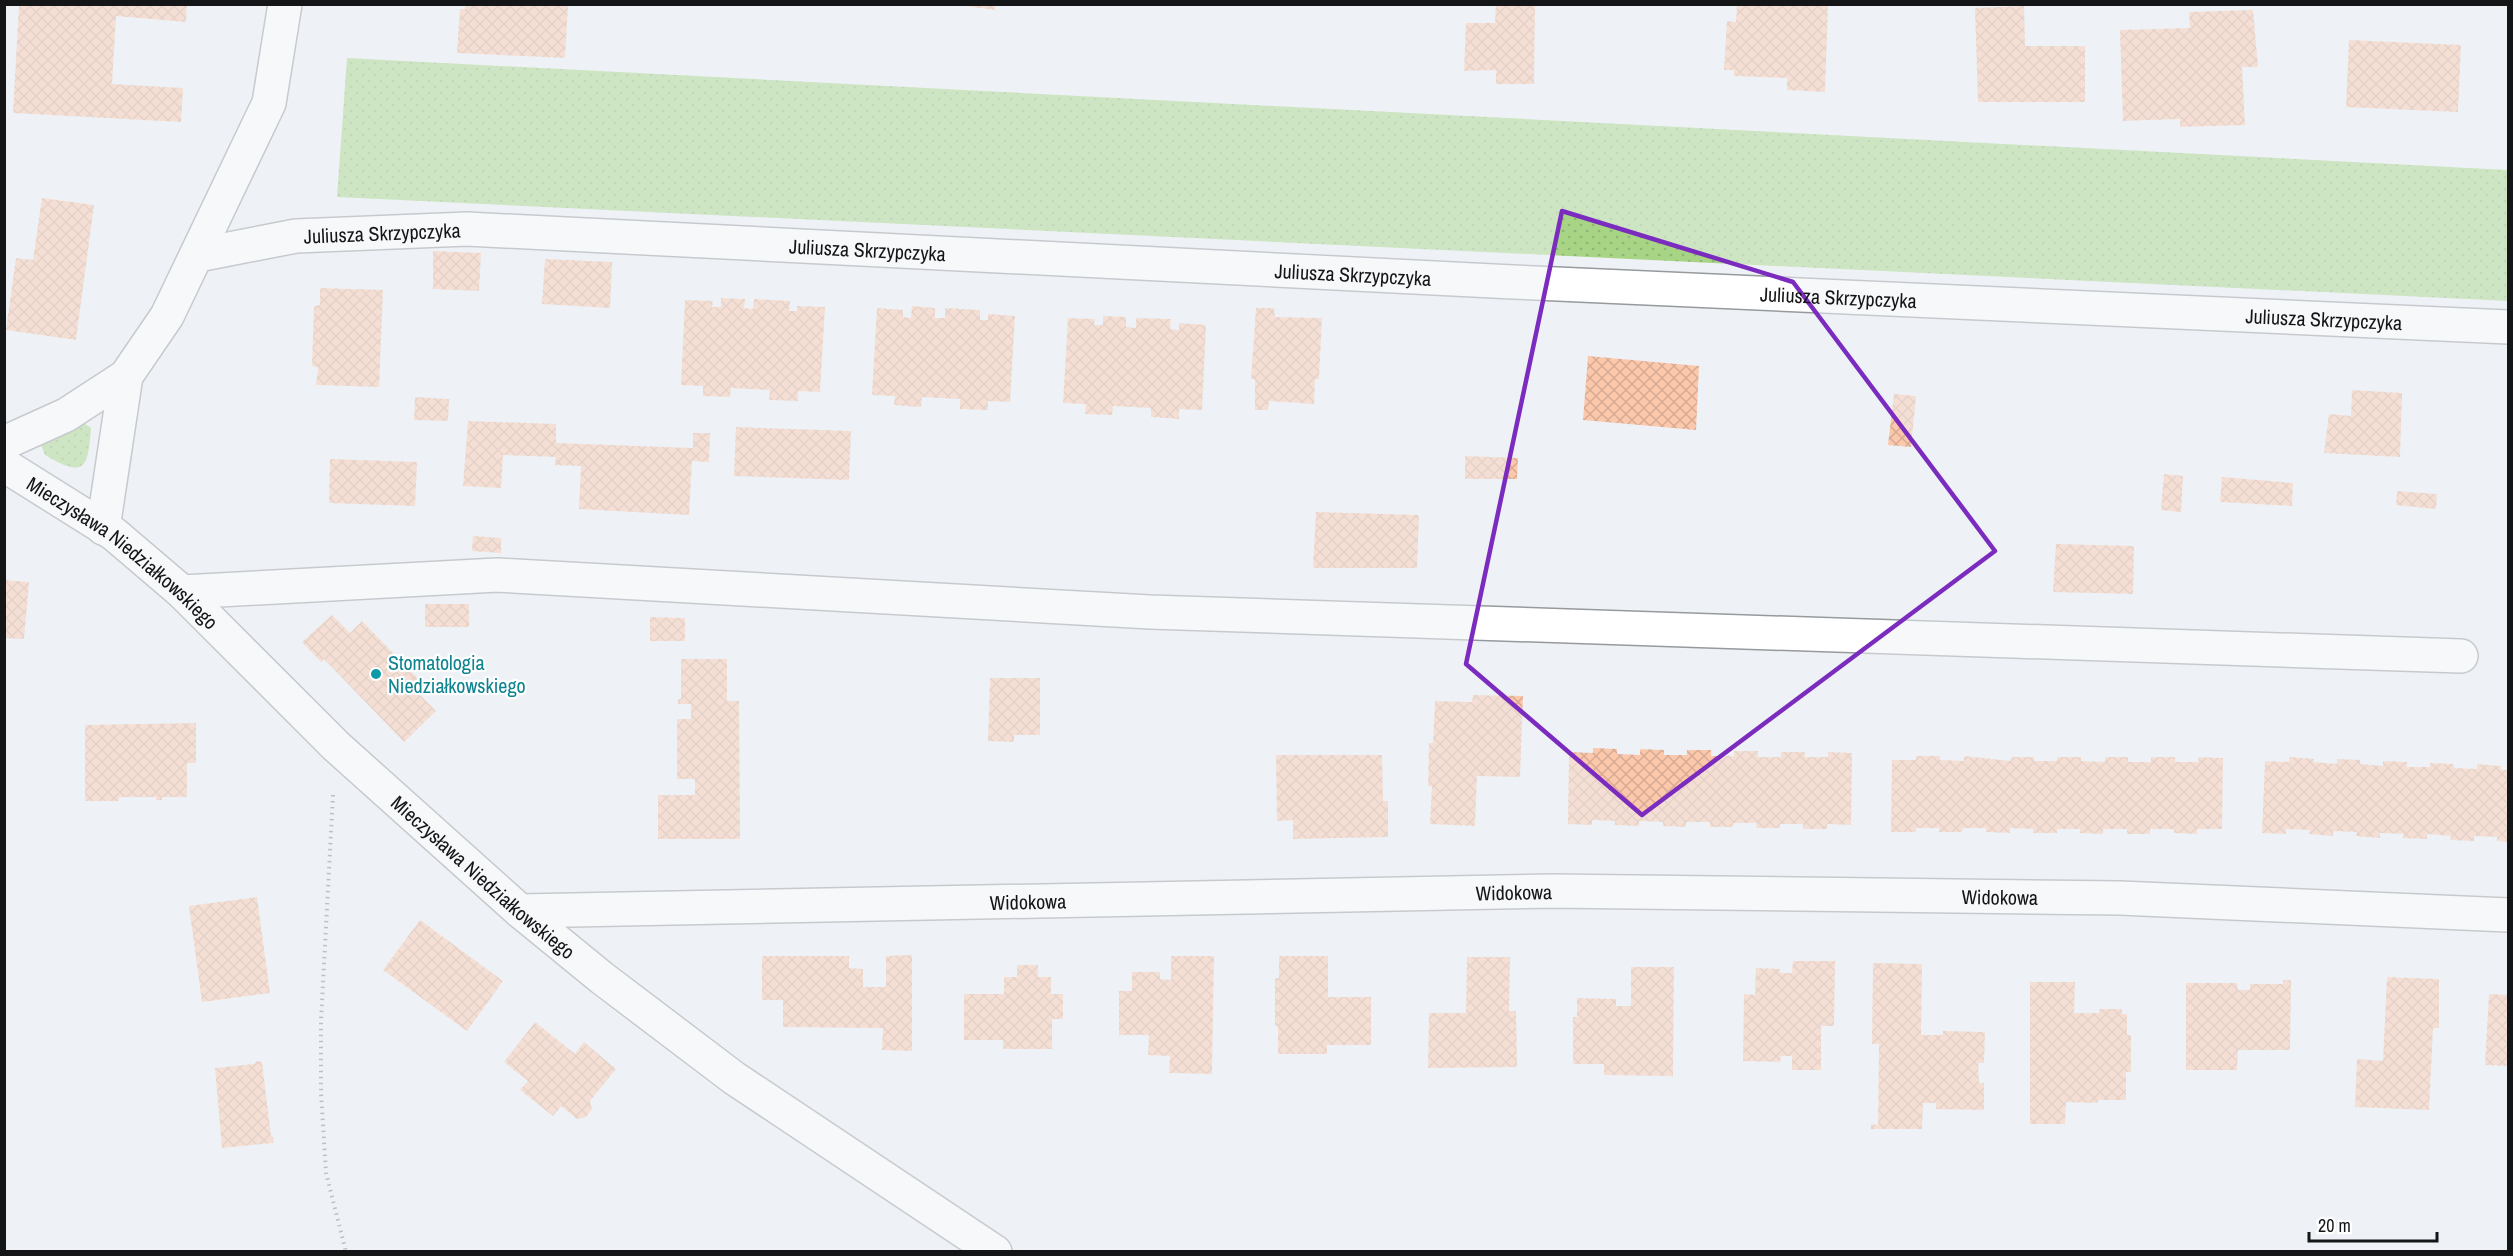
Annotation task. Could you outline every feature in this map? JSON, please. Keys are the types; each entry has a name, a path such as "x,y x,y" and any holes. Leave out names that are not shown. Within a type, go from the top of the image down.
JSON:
{"street":[{"path":"4,443 66,415 126,376 168,316 269,103 288,10"},
{"name":"Juliusza Skrzypczyka","path":"198,255 296,237 467,230 1513,282 2508,327"},
{"path":"103,528 126,376"},
{"name":"Mieczysława Niedziałkowskiego","path":"4,465 114,534 182,592 336,746 520,910 602,978 734,1078 995,1251"},
{"path":"182,592 497,574 1150,612 2461,656"},
{"name":"Widokowa","path":"520,910 1552,891 2120,898 2508,915"}],"path":[{"path":"336,746 321,1021 321,1093 326,1173 346,1251"}],"highlighted area":[{"path":"1562,211 1793,282 1995,551 1642,815 1466,664"}],"green space":[{"path":"347,58 2508,170 2508,301 337,197"},
{"path":"84,423 91,428 88,452 82,466 69,467 45,455 41,445 44,442"}],"building":[{"path":"19,4 187,4 186,22 116,16 112,84 183,88 181,122 13,113"},
{"path":"466,4 568,4 565,58 457,53 460,9 465,9"},
{"path":"951,4 995,4 995,10"},
{"path":"1496,4 1535,4 1534,84 1496,84 1496,70 1464,71 1466,23 1495,23"},
{"path":"1737,4 1828,4 1825,92 1787,90 1787,78 1734,76 1734,70 1724,70 1727,21 1736,22"},
{"path":"2024,6 2025,46 2085,46 2085,102 1978,102 1975,8"},
{"path":"2253,10 2258,67 2242,67 2245,125 2180,127 2180,119 2123,121 2120,30 2190,28 2189,12"},
{"path":"2349,40 2461,45 2458,112 2346,107"},
{"path":"42,198 94,205 76,340 6,330 16,258 33,260"},
{"path":"433,251 481,253 479,291 433,289"},
{"path":"545,259 612,262 610,308 542,304"},
{"path":"320,288 383,290 379,387 316,385 318,367 312,366 314,306 320,305"},
{"path":"721,298 745,299 744,308 753,309 754,299 790,301 789,311 797,311 797,306 825,307 820,392 798,391 798,401 769,400 770,390 731,388 730,397 703,396 703,386 681,385 685,300 713,301 712,307 721,307"},
{"path":"912,306 935,308 935,318 945,318 945,308 980,310 980,320 988,320 988,314 1015,316 1010,402 988,401 988,410 960,409 960,399 922,397 921,407 918,407 894,405 895,396 872,395 877,308 903,310 903,317 911,318"},
{"path":"1256,308 1274,308 1275,317 1322,318 1319,379 1315,379 1314,404 1269,401 1268,410 1255,410 1255,379 1251,379"},
{"path":"1103,316 1126,317 1126,327 1136,328 1136,318 1171,319 1170,329 1179,330 1179,323 1206,325 1202,410 1179,409 1179,419 1151,417 1151,408 1113,406 1112,415 1085,414 1086,404 1063,403 1068,318 1095,319 1094,325 1103,325"},
{"path":"1588,356 1699,366 1696,430 1583,420"},
{"path":"2352,390 2402,393 2400,457 2324,453 2329,414 2351,416"},
{"path":"1894,394 1916,396 1911,447 1888,445"},
{"path":"415,397 449,399 448,421 414,420"},
{"path":"468,421 556,424 556,443 693,448 693,433 710,433 709,462 692,461 689,515 579,509 581,466 555,465 556,457 503,455 501,488 463,486"},
{"path":"736,427 851,431 849,480 734,476"},
{"path":"1465,456 1518,458 1517,479 1465,479"},
{"path":"330,459 417,462 415,506 329,503"},
{"path":"2164,474 2183,476 2181,512 2161,510"},
{"path":"2222,477 2293,483 2292,506 2220,502"},
{"path":"2397,491 2437,494 2436,509 2396,505"},
{"path":"1316,512 1419,515 1417,568 1313,568"},
{"path":"473,536 501,538 501,553 472,551"},
{"path":"2056,544 2134,546 2133,594 2053,592"},
{"path":"4,580 29,582 24,639 4,638"},
{"path":"425,604 469,604 469,627 425,627"},
{"name":"Stomatologia Niedziałkowskiego","path":"332,615 350,633 362,621 424,685 417,692 436,711 404,742 324,659 321,662 302,642"},
{"path":"650,617 685,618 685,641 650,641"},
{"path":"681,659 727,659 727,701 739,701 740,839 658,839 658,795 695,795 695,779 677,779 677,719 691,719 691,704 678,704 678,699 681,699"},
{"path":"990,678 1040,678 1040,735 1014,735 1014,742 988,741"},
{"path":"1473,695 1523,696 1520,777 1477,776 1475,826 1430,824 1432,786 1428,786 1429,743 1433,743 1435,701 1472,702"},
{"path":"196,723 196,763 187,763 187,797 162,797 162,800 156,800 156,797 119,797 119,801 85,801 85,725"},
{"path":"1593,748 1617,749 1617,754 1640,755 1640,749 1664,750 1664,755 1687,755 1687,750 1711,750 1711,756 1734,756 1734,751 1758,751 1758,757 1781,757 1781,752 1805,752 1805,757 1828,757 1828,752 1852,753 1851,825 1827,824 1827,829 1803,829 1803,824 1780,824 1780,828 1756,828 1757,823 1733,823 1733,827 1710,827 1710,822 1686,822 1686,827 1663,826 1663,822 1639,821 1639,826 1615,825 1615,821 1592,820 1592,825 1568,824 1569,752 1593,753"},
{"path":"1276,755 1382,755 1383,801 1388,801 1388,837 1293,839 1293,820 1277,821"},
{"path":"1916,756 1940,756 1940,760 1964,761 1964,756 2011,761 2011,757 2034,757 2034,761 2057,761 2057,757 2081,757 2081,761 2105,762 2105,757 2128,757 2128,762 2151,762 2151,757 2175,757 2175,762 2198,762 2199,757 2223,758 2222,829 2197,829 2197,834 2174,833 2174,829 2150,829 2150,834 2127,834 2127,829 2103,829 2103,834 2080,833 2080,829 2057,829 2057,833 2033,833 2033,829 2010,828 2010,833 1986,832 1986,828 1963,828 1962,832 1939,832 1939,828 1916,828 1916,832 1891,832 1892,760 1916,760"},
{"path":"2290,757 2337,764 2337,759 2360,760 2360,764 2383,766 2383,761 2407,762 2407,767 2430,767 2430,763 2454,764 2454,768 2477,769 2477,764 2501,766 2501,770 2508,770 2508,842 2497,841 2497,837 2474,836 2474,841 2450,840 2451,836 2427,834 2427,839 2403,838 2404,834 2380,833 2380,838 2356,836 2357,832 2333,831 2333,836 2309,834 2310,830 2286,829 2286,834 2262,833 2265,761 2289,762"},
{"path":"257,897 270,993 202,1002 189,906"},
{"path":"420,920 503,981 467,1031 383,970"},
{"path":"912,955 912,1051 882,1050 883,1028 783,1027 783,1000 762,1000 762,956 849,956 849,968 863,969 863,987 886,987 886,956"},
{"path":"1171,956 1214,956 1212,1074 1169,1073 1170,1056 1148,1055 1149,1035 1119,1035 1119,991 1132,991 1132,972 1160,972 1160,979 1171,980"},
{"path":"1279,956 1328,956 1328,997 1371,997 1371,1045 1327,1045 1327,1054 1278,1054 1278,1026 1275,1026 1275,978 1279,978"},
{"path":"1467,957 1510,957 1509,1011 1516,1011 1517,1067 1428,1068 1429,1013 1466,1013"},
{"path":"1793,961 1835,961 1834,1026 1821,1026 1821,1070 1792,1070 1792,1056 1781,1056 1780,1062 1743,1061 1744,994 1755,995 1756,968 1780,969 1780,973 1792,973"},
{"path":"1873,963 1922,964 1921,1035 1943,1035 1943,1031 1985,1032 1984,1063 1978,1063 1979,1083 1984,1083 1984,1110 1936,1109 1936,1103 1923,1103 1922,1129 1871,1129 1871,1124 1878,1125 1879,1044 1872,1044"},
{"path":"1017,965 1038,965 1038,977 1051,977 1051,994 1063,994 1063,1019 1052,1019 1052,1049 1003,1049 1003,1040 964,1040 964,994 1004,994 1004,977 1017,977"},
{"path":"1631,967 1674,967 1673,1076 1604,1075 1604,1064 1573,1064 1573,1017 1577,1017 1577,998 1616,999 1616,1006 1631,1006"},
{"path":"2387,977 2439,979 2439,1028 2433,1028 2429,1110 2355,1107 2357,1059 2383,1061"},
{"path":"2283,980 2291,980 2290,1050 2238,1050 2237,1070 2186,1070 2186,983 2237,983 2238,990 2250,990 2250,984 2283,984"},
{"path":"2030,982 2075,982 2074,1013 2099,1013 2099,1009 2122,1009 2122,1014 2127,1014 2127,1035 2131,1035 2131,1072 2126,1072 2126,1100 2098,1100 2098,1103 2066,1102 2065,1124 2030,1124"},
{"path":"2489,994 2508,995 2508,1066 2485,1065"},
{"path":"535,1022 575,1054 584,1042 616,1069 590,1101 592,1109 586,1117 577,1119 561,1106 553,1116 520,1090 528,1081 504,1062"},
{"path":"257,1061 262,1062 273,1143 222,1148 215,1068 254,1064"}],"place":[{"name":"Stomatologia Niedziałkowskiego","path":"376,674"}]}
